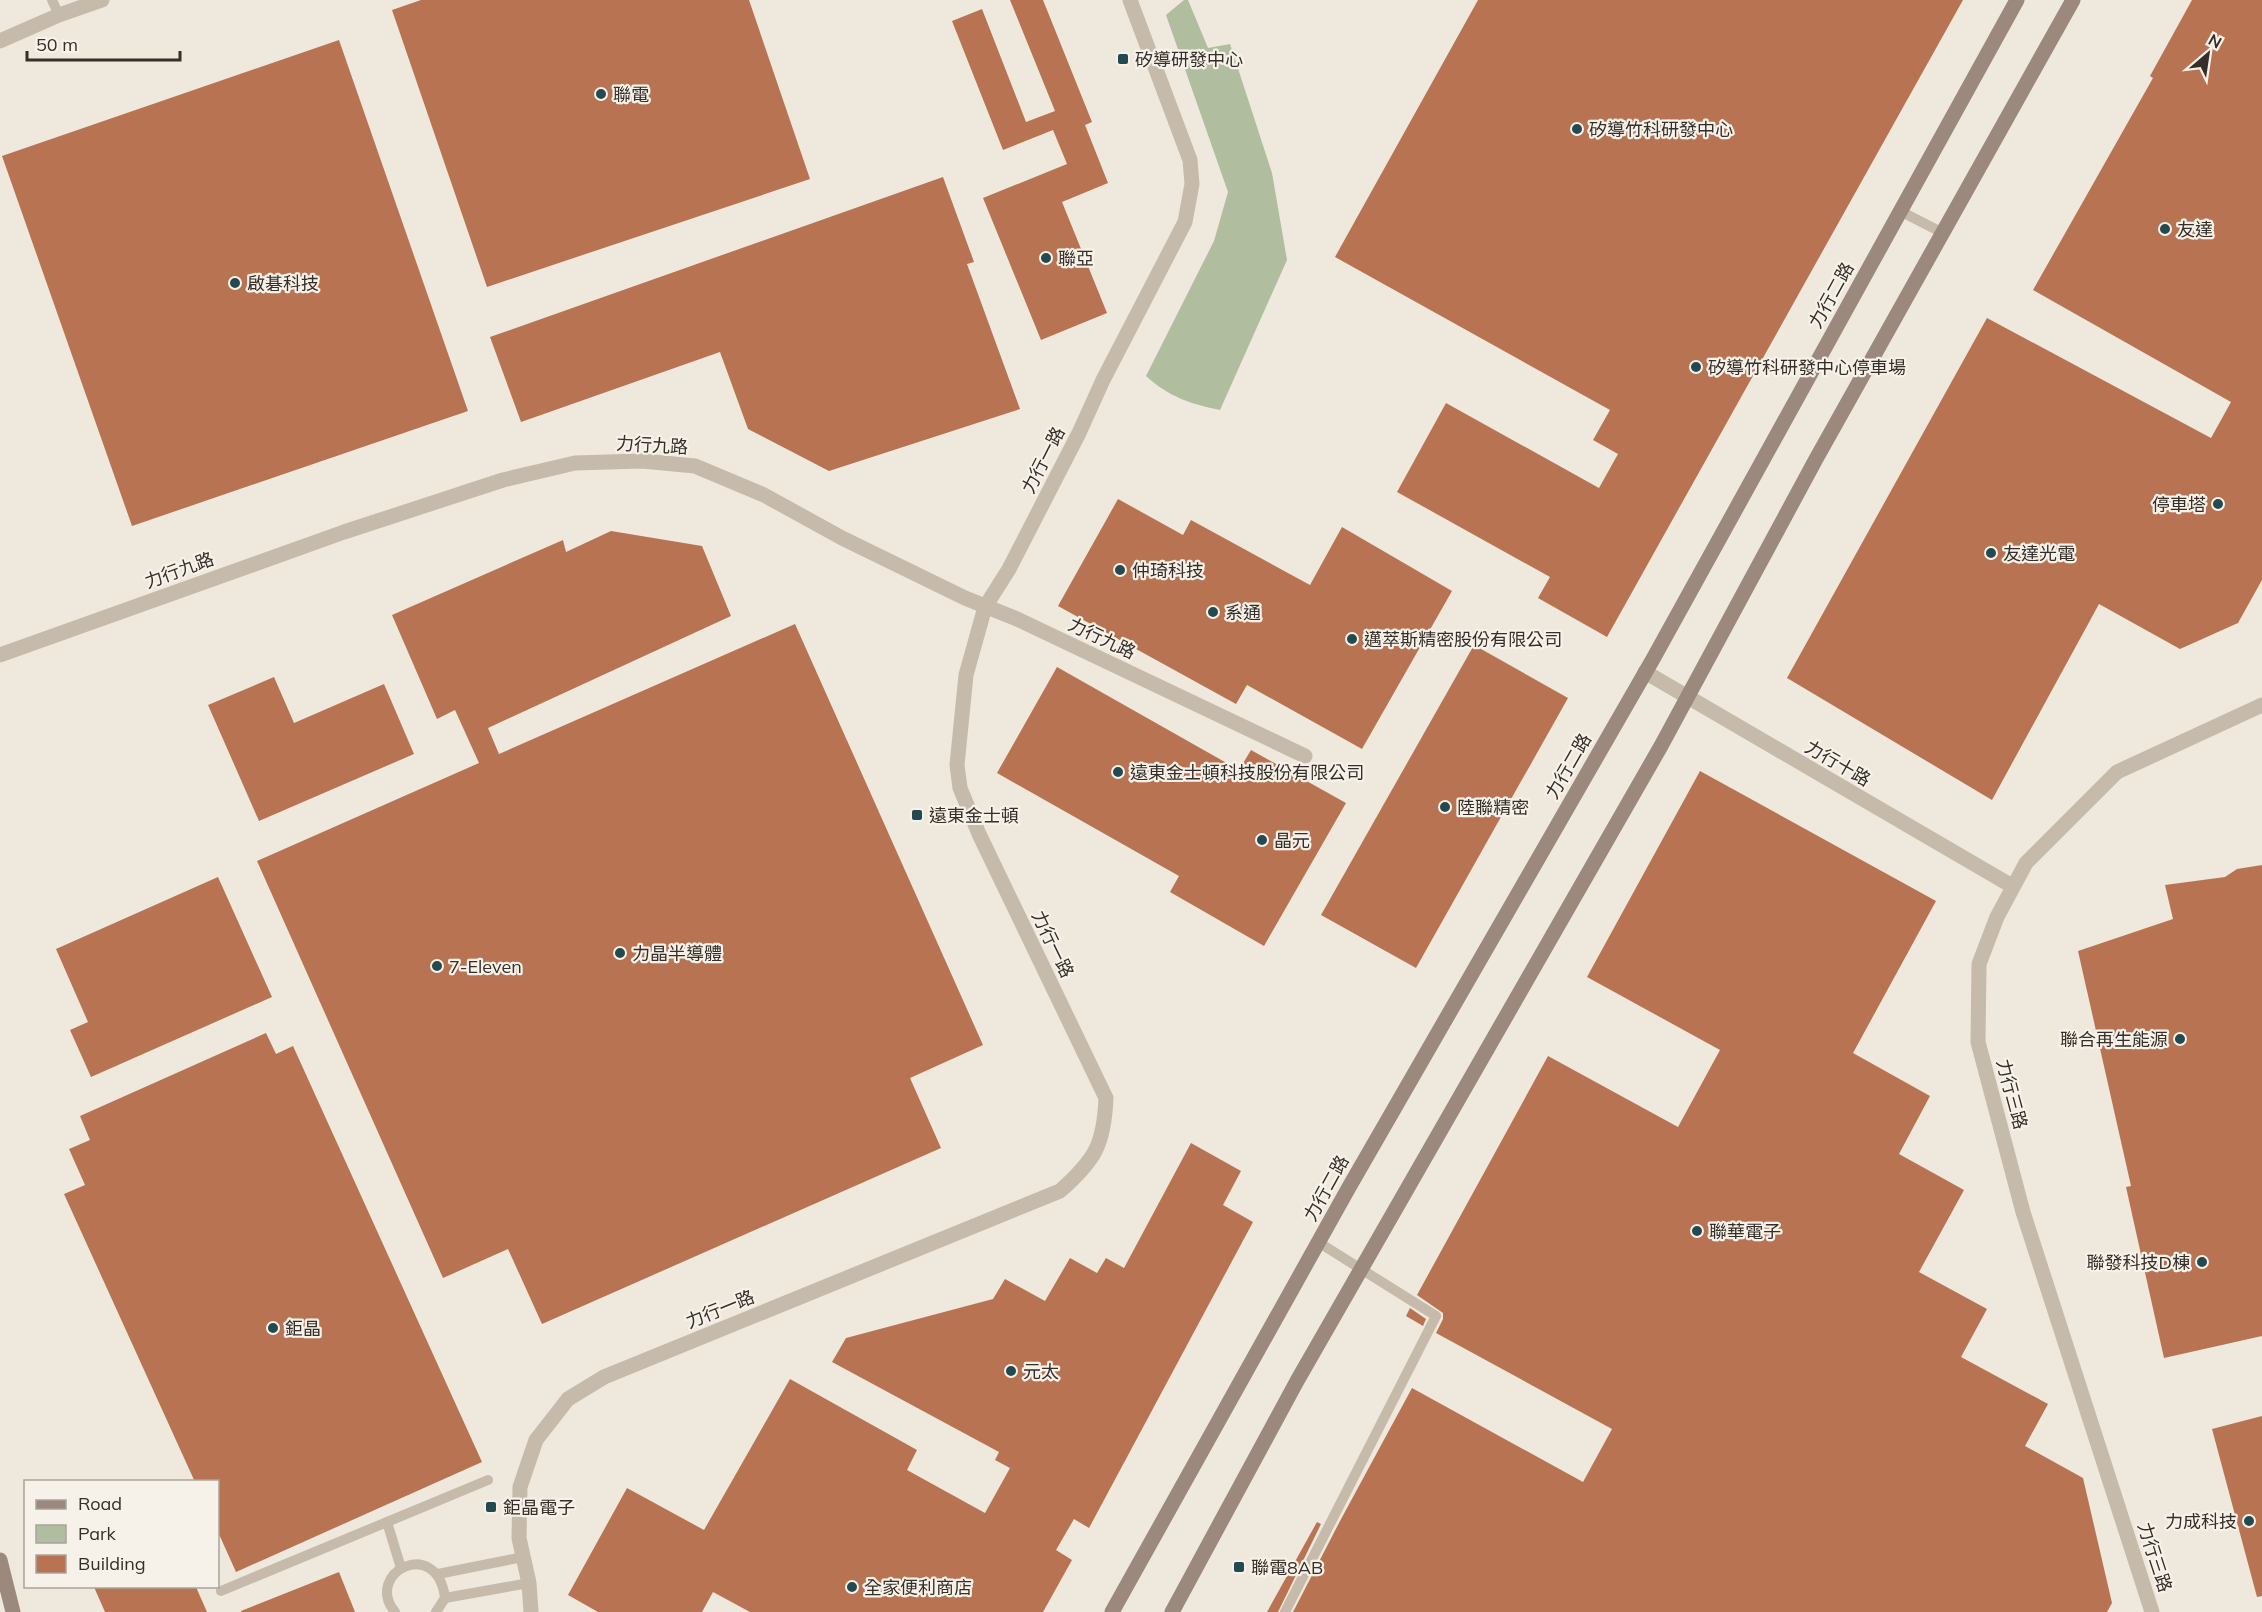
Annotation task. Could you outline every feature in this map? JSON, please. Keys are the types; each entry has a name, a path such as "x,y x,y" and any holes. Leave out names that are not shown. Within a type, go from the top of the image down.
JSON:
{"street":[{"path":"0,41 59,15 102,0"},
{"name":"力行一路","path":"531,1612 529,1583 519,1538 520,1487 536,1440 568,1399 603,1377 1060,1191 1081,1172 1097,1150 1105,1123 1106,1098 984,845 960,788 957,765 966,675 986,607 1009,569 1079,433 1102,380 1185,222 1192,184 1190,159 1130,0"},
{"name":"力行二路","path":"1112,1612 1318,1242 1645,672 2017,0"},
{"path":"1172,1612 1297,1380 1687,698 1816,459 2073,0"},
{"name":"力行九路","path":"0,655 344,532 503,480 575,463 642,461 694,466 764,495 842,538 1305,756"},
{"name":"力行十路","path":"1645,672 2012,886"},
{"name":"力行三路","path":"2152,1612 2023,1212 1977,1042 1979,964 1996,916 2026,863 2117,772 2262,705"},
{"path":"0,1560 13,1612"}],"lane":[{"path":"52,0 59,15"},
{"path":"1900,211 1943,233"},
{"path":"1285,1612 1436,1316 1318,1242"},
{"path":"221,1591 488,1480"},
{"path":"387,1522 401,1568"},
{"path":"438,1574 523,1557"},
{"path":"395,1612 388,1600 387,1589 390,1578 407,1565 419,1564 429,1567 438,1574 443,1584 445,1598 436,1612"},
{"path":"445,1598 529,1583"}],"green space":[{"path":"1184,0 1188,0 1208,48 1230,44 1272,173 1287,260 1220,410 1181,399 1146,376 1214,241 1228,192 1166,15"}],"building":[{"name":"聯電","path":"421,0 749,0 810,179 487,287 392,10"},
{"path":"1010,0 1043,0 1092,122 1085,125 1108,183 1062,202 1107,313 1041,340 983,198 1067,164 1053,130 1003,150 952,21 982,9 1026,122 1055,111"},
{"path":"1478,0 1963,0 1607,637 1538,598 1550,577 1397,492 1446,403 1599,488 1618,454 1593,440 1610,410 1335,257"},
{"path":"2192,0 2262,0 2262,580 2238,623 2180,649 2099,604 1992,800 1787,678 1987,318 2211,438 2231,402 2033,290 2153,78 2150,76"},
{"name":"啟碁科技","path":"339,40 468,411 132,526 2,156"},
{"path":"943,177 974,262 967,264 1020,409 829,471 748,429 720,352 521,422 490,337"},
{"path":"1118,499 1183,535 1191,520 1310,585 1342,527 1452,591 1362,749 1247,685 1236,704 1058,606"},
{"name":"力晶半導體","path":"611,531 702,546 731,616 488,728 499,754 795,624 983,1045 910,1078 941,1148 542,1324 508,1249 443,1278 257,861 479,763 455,710 437,719 392,615 563,540 566,552"},
{"name":"陸聯精密","path":"1474,645 1568,698 1416,968 1321,915"},
{"path":"1057,667 1239,770 1251,750 1346,803 1264,946 1170,892 1179,876 997,773"},
{"path":"274,677 294,723 384,684 414,754 259,821 208,705"},
{"name":"聯華電子","path":"1700,771 1936,901 1853,1053 1930,1096 1899,1154 1964,1190 1919,1272 1987,1309 1961,1357 2048,1404 2025,1446 2083,1478 2112,1603 2107,1612 1293,1612 1412,1388 1583,1482 1612,1429 1436,1333 1443,1319 1443,1313 1417,1295 1548,1056 1678,1127 1720,1050 1587,977"},
{"name":"聯合再生能源","path":"2262,865 2262,1336 2164,1358 2126,1187 2131,1186 2078,951 2173,919 2165,885 2225,877 2237,869"},
{"path":"218,877 272,997 91,1077 70,1030 88,1022 56,949"},
{"name":"鉅晶","path":"266,1033 276,1054 293,1046 482,1462 236,1572 219,1534 219,1480 194,1480 64,1194 85,1185 69,1149 90,1140 80,1116"},
{"name":"元太","path":"1191,1143 1241,1171 1223,1205 1253,1222 1089,1528 1074,1519 1056,1550 1072,1560 1043,1612 750,1612 713,1592 702,1612 598,1612 568,1595 627,1488 704,1530 790,1379 917,1450 907,1470 985,1513 1010,1468 995,1460 999,1452 832,1362 846,1338 993,1299 1005,1279 1045,1301 1070,1258 1097,1273 1106,1258 1124,1268"},
{"path":"1410,1308 1426,1319 1423,1326 1406,1316"},
{"name":"力成科技","path":"2262,1416 2262,1596 2257,1597 2212,1429"},
{"path":"1317,1522 1321,1524 1278,1612 1267,1612"},
{"path":"339,1572 355,1612 241,1612 241,1611"},
{"path":"94,1588 196,1588 207,1612 105,1612"}],"place":[{"name":"矽導研發中心","path":"1123,59"},
{"name":"聯電","path":"601,94"},
{"name":"矽導竹科研發中心","path":"1577,129"},
{"name":"友達","path":"2165,229"},
{"name":"聯亞","path":"1046,258"},
{"name":"啟碁科技","path":"235,283"},
{"name":"矽導竹科研發中心停車場","path":"1696,367"},
{"name":"停車塔","path":"2218,504"},
{"name":"友達光電","path":"1991,553"},
{"name":"仲琦科技","path":"1120,570"},
{"name":"系通","path":"1213,612"},
{"name":"邁萃斯精密股份有限公司","path":"1352,639"},
{"name":"遠東金士頓科技股份有限公司","path":"1118,772"},
{"name":"陸聯精密","path":"1445,807"},
{"name":"遠東金士頓","path":"917,815"},
{"name":"晶元","path":"1262,840"},
{"name":"力晶半導體","path":"620,953"},
{"name":"7-Eleven","path":"437,966"},
{"name":"聯合再生能源","path":"2180,1039"},
{"name":"聯華電子","path":"1697,1231"},
{"name":"聯發科技D棟","path":"2202,1262"},
{"name":"鉅晶","path":"273,1328"},
{"name":"元太","path":"1011,1371"},
{"name":"鉅晶電子","path":"491,1507"},
{"name":"力成科技","path":"2249,1521"},
{"name":"聯電8AB","path":"1239,1567"},
{"name":"全家便利商店","path":"852,1587"}]}
